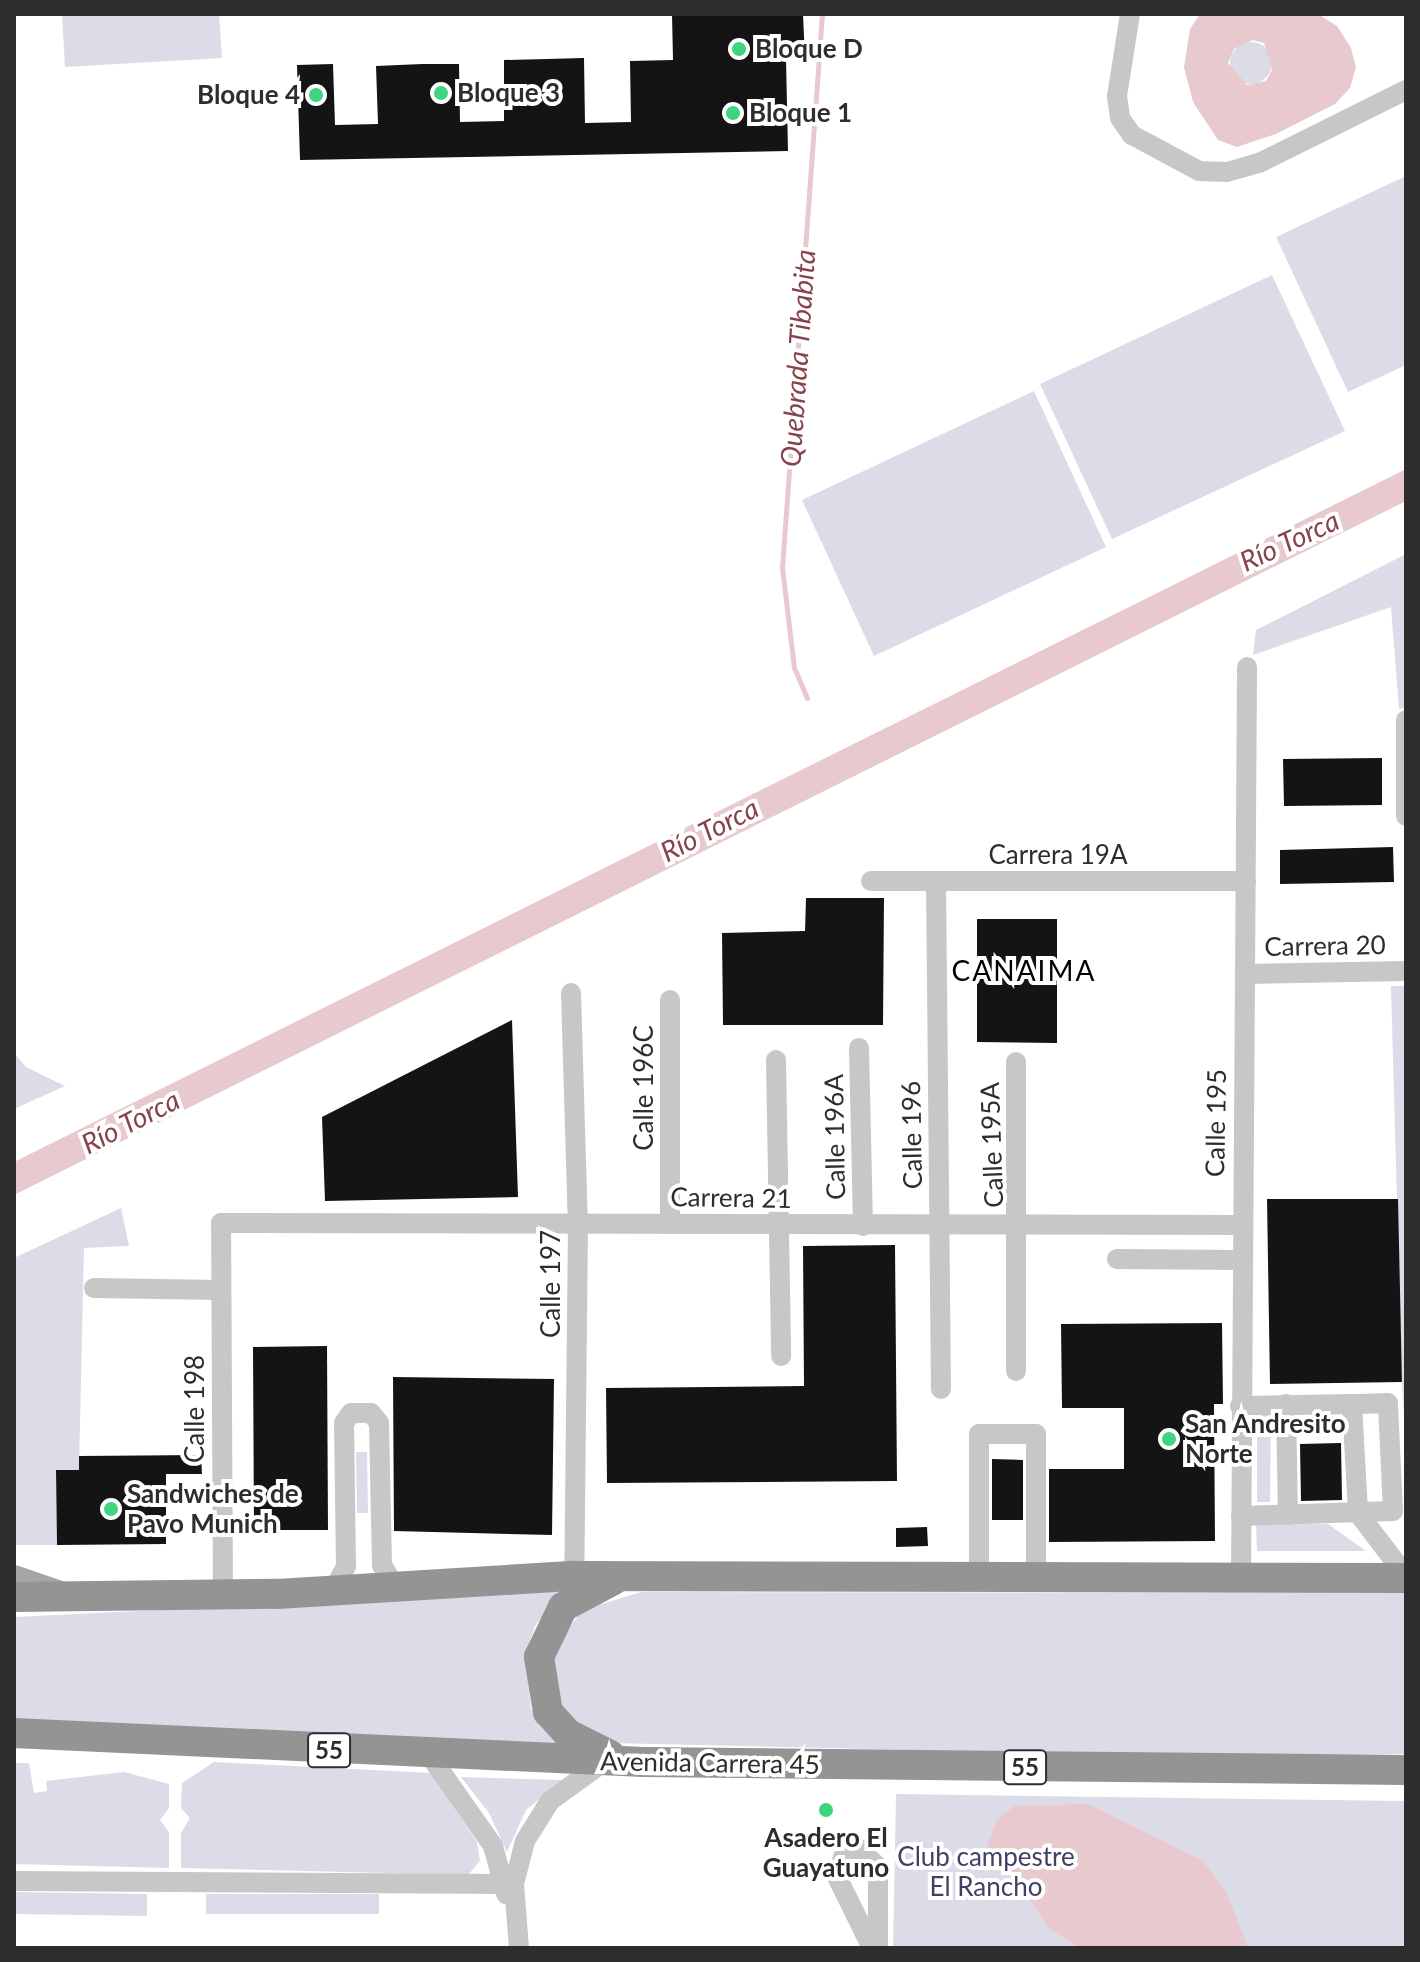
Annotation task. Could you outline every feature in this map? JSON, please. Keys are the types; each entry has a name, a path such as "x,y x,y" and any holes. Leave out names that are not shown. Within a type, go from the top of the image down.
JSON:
{"highway":[{"path":"14,1597 223,1595 574,1576 979,1580 1406,1577"},
{"path":"639,1576 586,1590 563,1607 547,1630 539,1671 548,1712 568,1734 590,1749 643,1762"},
{"name":"Avenida Carrera 45","path":"14,1733 430,1756 605,1761 1406,1770"}],"main road":[{"path":"14,1578 68,1596"}],"street":[{"path":"1130,14 1117,96 1120,118 1132,135 1199,171 1227,172 1259,163 1406,90"},
{"name":"Calle 195","path":"1241,1580 1240,1225 1246,974 1247,667"},
{"path":"1404,720 1406,816"},
{"name":"Carrera 19A","path":"871,881 1246,881"},
{"name":"Calle 196","path":"936,881 941,1389"},
{"name":"Carrera 20","path":"1246,974 1406,971"},
{"name":"Calle 197","path":"571,993 578,1223 574,1576"},
{"name":"Calle 196C","path":"670,1000 670,1224"},
{"name":"Calle 196A","path":"859,1048 863,1226"},
{"path":"776,1060 781,1356"},
{"name":"Calle 195A","path":"1016,1062 1020,1226 1016,1371"},
{"name":"Carrera 21","path":"221,1223 1240,1225"},
{"name":"Calle 198","path":"221,1223 223,1595"},
{"path":"1117,1259 1240,1260"},
{"path":"94,1288 221,1290"},
{"path":"1240,1406 1388,1403 1393,1511 1241,1516"},
{"path":"1286,1404 1288,1515"},
{"path":"1352,1404 1358,1513 1406,1577"},
{"path":"334,1589 346,1566 344,1423 351,1413 371,1413 379,1423 382,1565 394,1585"},
{"path":"979,1580 979,1434 1036,1434 1036,1580"},
{"path":"430,1756 486,1834 510,1884 519,1948"},
{"path":"510,1948 510,1884 535,1820 565,1788 605,1761"},
{"path":"872,1948 837,1877 843,1857 859,1849 878,1867 878,1948"},
{"path":"14,1881 510,1884"}],"green space":[{"path":"62,14 219,14 222,58 65,67"},
{"path":"1251,42 1266,48 1272,63 1266,78 1251,84 1236,78 1230,63 1236,48"},
{"path":"1406,176 1406,365 1348,392 1276,237"},
{"path":"1272,275 1345,431 1112,539 1040,384"},
{"path":"1034,391 1106,547 874,656 802,500"},
{"path":"1406,554 1406,708 1399,709 1391,607 1253,655 1256,630"},
{"path":"1391,986 1406,986 1406,1457 1402,1382"},
{"path":"14,1053 26,1067 65,1086 14,1109"},
{"path":"121,1208 129,1246 84,1248 79,1470 56,1471 57,1545 14,1545 14,1258"},
{"path":"1271,1411 1270,1502 1257,1502 1257,1412"},
{"path":"356,1452 367,1452 368,1513 357,1513"},
{"path":"1256,1522 1328,1524 1366,1551 1257,1551"},
{"path":"568,1590 536,1624 525,1654 531,1709 563,1749 14,1720 14,1617"},
{"path":"641,1592 1406,1593 1406,1754 1166,1756 609,1743 577,1727 563,1711 553,1651 582,1610"},
{"path":"214,1762 431,1773 477,1842 480,1861 468,1875 181,1868 181,1833 190,1818 181,1808 182,1783"},
{"path":"14,1763 29,1763 34,1793 47,1791 46,1781 124,1772 169,1784 169,1808 160,1820 169,1832 169,1868 14,1864"},
{"path":"461,1777 563,1780 526,1810 507,1852 489,1813"},
{"name":"Club campestre El Rancho","path":"896,1794 1406,1801 1406,1948 893,1948"},
{"path":"14,1892 147,1894 147,1916 14,1914"},
{"path":"206,1894 379,1894 379,1914 206,1914"}],"water":[{"path":"1200,14 1318,14 1337,26 1351,48 1356,67 1350,88 1335,104 1276,134 1237,147 1218,140 1193,102 1184,67 1190,29","holes":["1253,40 1264,43 1272,70 1266,81 1247,85 1228,63 1234,49"]},
{"name":"Río Torca","path":"1406,469 1406,501 14,1195 14,1162"},
{"path":"1088,1804 1203,1861 1226,1892 1248,1948 1079,1948 1049,1928 1013,1874 992,1867 988,1843 997,1819 1015,1806"}],"building":[{"path":"672,14 803,14 805,59 786,59 788,151 300,160 297,65 333,64 335,125 378,124 376,66 422,64 459,64 460,122 504,121 504,60 584,58 585,123 631,122 630,61 673,60"},
{"path":"1382,758 1382,805 1284,806 1283,759"},
{"path":"1393,847 1394,882 1280,884 1280,850"},
{"path":"806,898 884,898 883,1025 723,1025 722,933 805,931"},
{"path":"977,919 1057,919 1057,1043 977,1042"},
{"path":"512,1020 518,1197 325,1201 322,1117"},
{"name":"San Andresito Norte","path":"1267,1199 1398,1199 1402,1382 1270,1384"},
{"path":"895,1245 897,1481 607,1483 606,1388 804,1386 803,1246"},
{"name":"San Andresito Norte","path":"1222,1323 1223,1404 1214,1404 1215,1541 1049,1542 1049,1469 1124,1469 1124,1408 1062,1408 1061,1324"},
{"path":"327,1346 328,1530 254,1530 253,1347"},
{"path":"393,1377 554,1379 552,1535 394,1531"},
{"path":"1341,1443 1342,1500 1301,1501 1300,1444"},
{"name":"Sandwiches de Pavo Munich","path":"201,1455 202,1474 166,1474 166,1544 57,1545 56,1470 79,1470 79,1456"},
{"path":"992,1459 1023,1460 1023,1520 992,1520"},
{"path":"927,1527 928,1546 896,1547 896,1528"}],"waterway":[{"name":"Quebrada Tibabita","path":"807,698 794,668 782,568 822,14"}],"place":[{"name":"Bloque D","path":"739,49"},
{"name":"Bloque 3","path":"441,93"},
{"name":"Bloque 4","path":"316,95"},
{"name":"Bloque 1","path":"733,113"},
{"name":"San Andresito Norte","path":"1169,1439"},
{"name":"Sandwiches de Pavo Munich","path":"111,1509"},
{"name":"Asadero El Guayatuno","path":"826,1810"}],"district":[{"name":"CANAIMA","path":"1024,970"}]}
